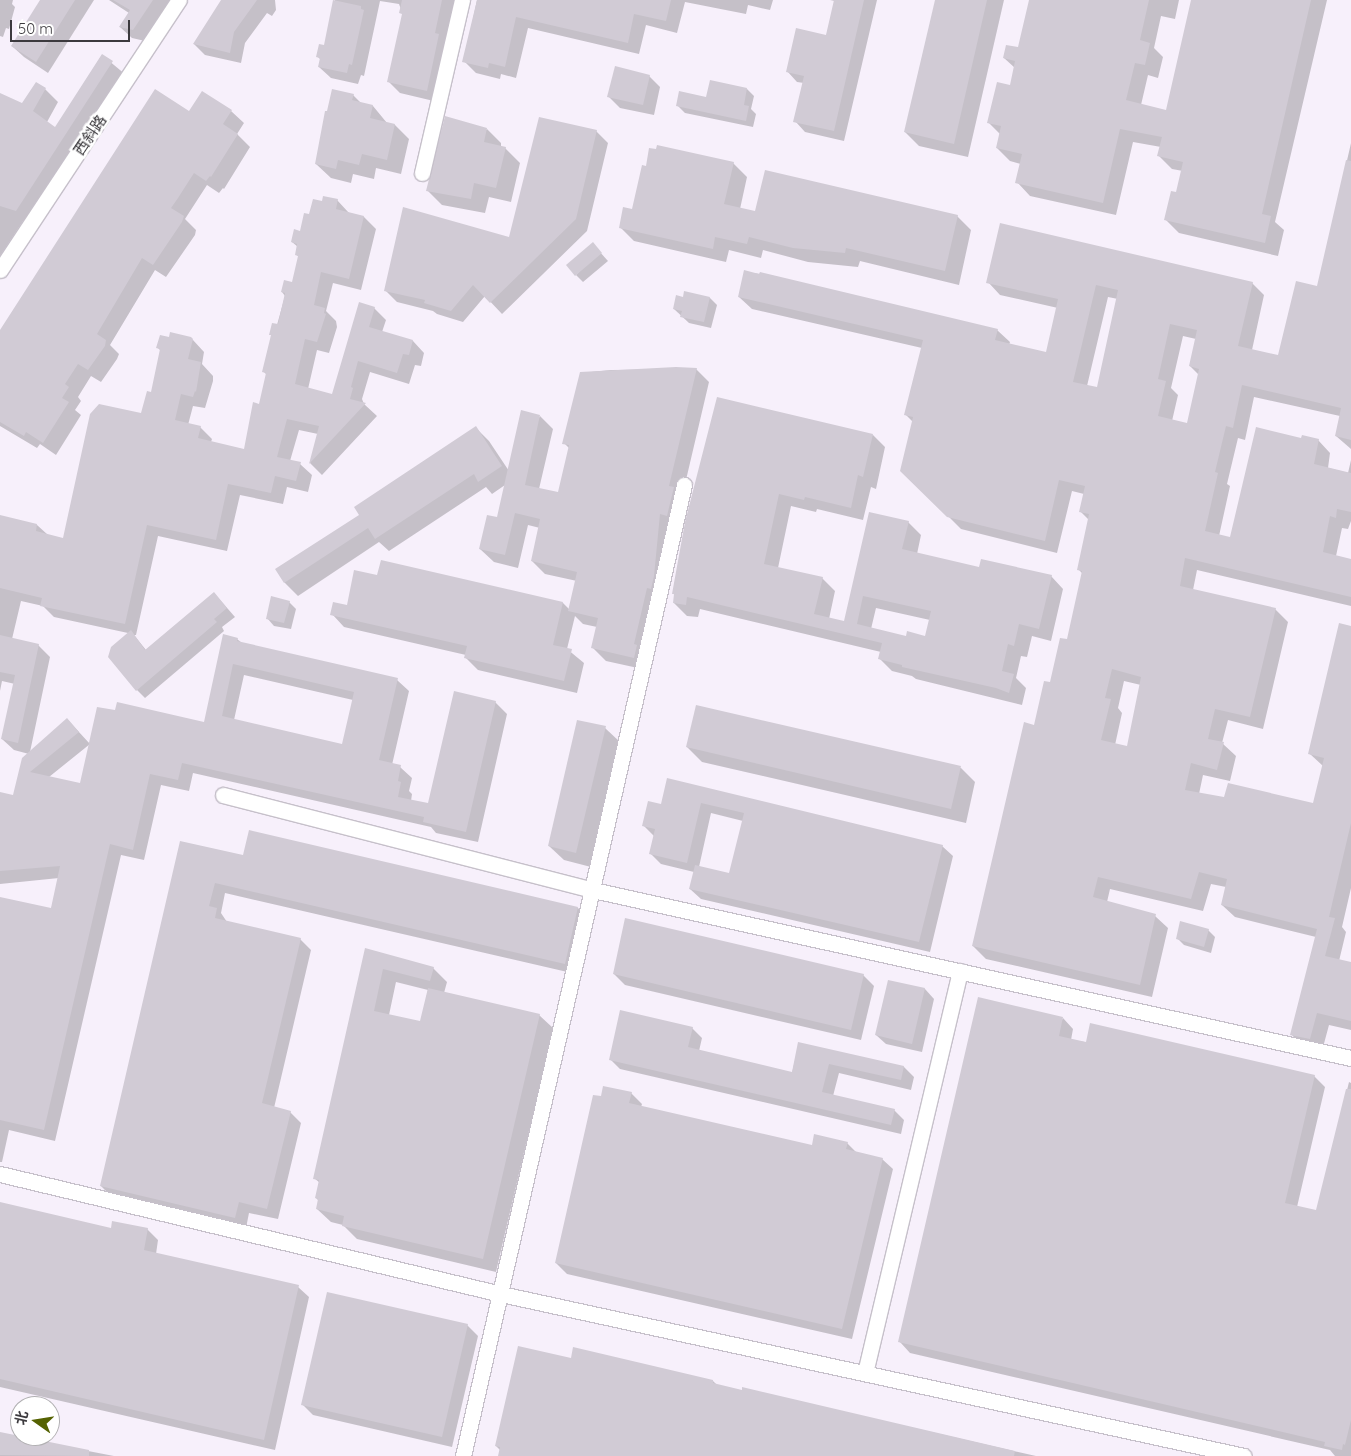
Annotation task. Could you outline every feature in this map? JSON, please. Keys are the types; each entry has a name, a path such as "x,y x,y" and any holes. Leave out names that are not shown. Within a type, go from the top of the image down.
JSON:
{"street":[{"name":"西斜路","path":"0,270 179,0"},
{"path":"422,173 462,0"},
{"path":"463,1456 684,485"},
{"path":"223,795 593,890 1351,1058"},
{"path":"865,1373 960,971"},
{"path":"0,1174 501,1294 1244,1456"}],"building":[{"path":"40,0 75,0 36,62 11,46"},
{"path":"113,0 153,0 133,30 119,27 130,10"},
{"path":"221,0 257,0 234,32 230,53 193,44"},
{"path":"333,0 361,6 361,9 364,10 352,65 349,64 347,73 318,67 320,58 316,57 319,44 324,45"},
{"path":"402,0 442,0 435,33 439,34 427,91 387,82 402,14 399,13"},
{"path":"477,0 671,0 666,21 634,14 628,43 516,17 505,67 489,63 488,68 462,62"},
{"path":"834,0 864,0 834,131 793,122 804,76 786,72 796,28 826,35"},
{"path":"935,0 987,0 954,144 904,132"},
{"path":"1029,0 1149,0 1140,40 1150,43 1145,65 1135,63 1126,100 1166,110 1191,0 1311,0 1262,214 1271,216 1265,243 1164,220 1171,191 1176,192 1183,162 1157,156 1162,137 1120,129 1103,203 1015,183 1022,154 996,148 1001,126 987,123 997,82 1010,85 1015,61 1003,58 1006,45 1018,47"},
{"path":"102,54 113,61 16,211 0,206 0,93 22,103 36,82 46,88 33,111 55,127"},
{"path":"615,66 650,75 643,105 607,97"},
{"path":"710,80 747,88 744,105 749,106 746,121 676,106 679,91 706,97"},
{"path":"155,89 189,111 202,91 232,110 223,124 238,134 211,177 206,181 194,173 171,208 184,216 182,222 153,265 142,258 97,334 106,340 105,346 88,370 78,364 65,384 69,387 62,398 69,402 43,443 26,432 24,436 0,422 0,330"},
{"path":"332,89 354,94 352,100 373,105 370,118 395,124 387,160 362,154 359,165 338,160 336,169 315,164 325,111 327,111"},
{"path":"445,116 487,128 484,142 506,147 496,188 474,183 471,199 426,191"},
{"path":"539,117 597,130 576,219 490,303 473,285 451,311 424,303 425,300 384,291 403,207 509,237"},
{"path":"657,145 734,162 724,204 755,211 765,170 958,215 945,271 846,248 845,253 793,248 749,237 747,244 715,237 713,249 619,228 623,207 632,209 642,165 646,166 649,148 656,149"},
{"path":"1346,160 1351,161 1351,440 1335,436 1341,408 1242,385 1233,428 1226,426 1215,472 1218,473 1205,531 1230,537 1256,427 1301,438 1302,435 1319,439 1314,464 1351,473 1351,512 1337,509 1336,518 1330,516 1323,552 1351,559 1351,597 1185,558 1180,586 1276,608 1250,717 1215,709 1208,739 1224,742 1217,770 1191,763 1185,790 1224,797 1228,783 1313,803 1324,758 1308,754 1339,623 1351,626 1351,823 1329,917 1335,918 1325,956 1351,962 1351,1021 1317,1013 1310,1039 1290,1035 1317,929 1221,905 1227,879 1199,872 1191,899 1098,877 1093,897 1156,914 1140,985 972,946 1024,722 1034,725 1044,681 1050,682 1060,638 1067,639 1082,571 1077,570 1089,514 1079,512 1085,486 1059,480 1045,541 947,517 900,471 913,417 904,415 923,340 738,297 744,270 759,274 760,272 998,329 995,340 1046,352 1058,299 986,283 1000,223 1253,282 1238,346 1278,355 1296,281 1317,286","holes":["1096,285 1118,290 1097,387 1073,382","1170,324 1197,330 1189,366 1199,369 1187,423 1158,416 1166,381 1158,379","1112,669 1141,677 1127,746 1101,740 1111,699 1105,698"]},
{"path":"323,196 338,199 336,209 364,216 349,279 321,272 314,305 325,308 324,313 326,314 317,342 305,339 295,384 332,394 359,302 375,307 369,327 413,340 409,355 403,354 397,373 358,361 350,399 366,403 309,464 319,426 287,419 277,457 301,462 296,481 275,476 271,493 228,484 216,540 147,525 125,624 40,606 42,598 0,588 0,515 37,524 36,531 63,538 90,414 99,404 141,413 147,391 151,392 160,349 156,348 160,335 169,337 170,332 191,337 193,339 188,359 201,362 196,392 193,397 181,394 175,420 201,426 198,438 244,449 253,402 259,404 266,373 262,372 272,323 278,324 285,293 281,292 284,280 292,282 298,256 295,255 297,244 291,242 294,229 300,231 304,213 309,214 313,199 322,201"},
{"path":"593,242 602,253 575,276 566,265"},
{"path":"684,291 710,297 704,322 680,317 682,311 673,309 676,295 683,297"},
{"path":"676,367 697,368 669,486 674,487 667,516 660,514 654,576 651,589 647,588 634,644 637,645 634,658 591,648 598,618 568,611 577,572 531,561 540,519 515,513 505,555 479,549 487,515 497,517 521,410 540,415 525,485 558,492 569,445 562,444 580,372"},
{"path":"717,397 873,434 863,477 858,475 851,508 805,497 804,500 779,494 764,564 823,577 814,614 844,621 869,512 909,521 902,549 979,567 981,559 1052,575 1039,629 1019,624 1014,646 1008,644 1002,671 1014,674 1009,693 996,688 902,667 902,665 878,659 882,643 687,597 686,605 673,603 674,594 672,594 685,522","holes":["863,596 931,611 925,636 907,631 906,636 857,624"]},
{"path":"476,426 502,466 478,482 474,474 375,539 368,528 284,583 275,569 359,515 354,507"},
{"path":"381,560 563,602 553,645 572,649 564,681 464,658 467,646 330,615 333,602 347,605 354,570 377,575"},
{"path":"214,592 227,608 214,619 217,622 136,691 108,657 111,647 131,630 145,650"},
{"path":"271,596 290,601 284,623 266,619"},
{"path":"223,634 238,638 237,641 398,678 379,760 401,765 398,781 401,782 398,797 428,803 454,691 496,701 466,832 423,822 424,817 182,763 178,780 150,774 133,850 110,844 44,1130 0,1120 0,897 51,908 60,866 0,871 0,792 13,795 22,758 67,718 79,732 30,772 80,783 97,707 115,710 117,702 204,722","holes":["233,664 354,692 342,744 222,716"]},
{"path":"0,635 39,644 18,743 1,739 15,675 0,672"},
{"path":"696,705 961,766 951,809 686,747"},
{"path":"577,720 606,726 576,853 548,846"},
{"path":"667,778 943,845 919,942 689,889 695,865 729,873 744,813 701,803 687,863 649,854 655,829 642,826 648,801 661,804"},
{"path":"249,830 578,907 565,964 215,883 209,906 217,908 215,918 301,938 262,1103 291,1111 267,1209 239,1202 235,1218 100,1186 180,841 243,855"},
{"path":"625,918 864,974 851,1030 613,974"},
{"path":"1180,921 1209,929 1204,947 1176,939"},
{"path":"365,948 434,967 430,981 383,969 374,1011 420,1021 428,988 540,1014 483,1259 342,1226 344,1216 316,1209 318,1199 315,1198 319,1180 313,1179"},
{"path":"888,980 925,988 912,1044 875,1035"},
{"path":"978,997 1063,1017 1059,1036 1086,1042 1090,1023 1315,1075 1285,1203 1316,1210 1346,1089 1351,1089 1351,1420 1342,1450 1324,1446 1325,1442 898,1342"},
{"path":"620,1010 693,1027 688,1047 792,1072 798,1042 904,1066 901,1080 829,1064 822,1092 895,1109 891,1125 609,1060"},
{"path":"603,1086 632,1092 629,1103 812,1145 814,1134 848,1142 846,1149 883,1158 842,1329 555,1263 593,1095 601,1096"},
{"path":"0,1202 111,1228 112,1221 148,1228 144,1250 299,1285 264,1440 0,1379"},
{"path":"327,1292 468,1324 442,1437 301,1405"},
{"path":"518,1346 571,1358 573,1347 713,1380 713,1383 742,1390 742,1387 1015,1451 1014,1456 498,1456 500,1447 495,1446"},
{"path":"0,1432 10,1434 10,1446 60,1446 60,1444 89,1450 89,1456 0,1455"}]}
